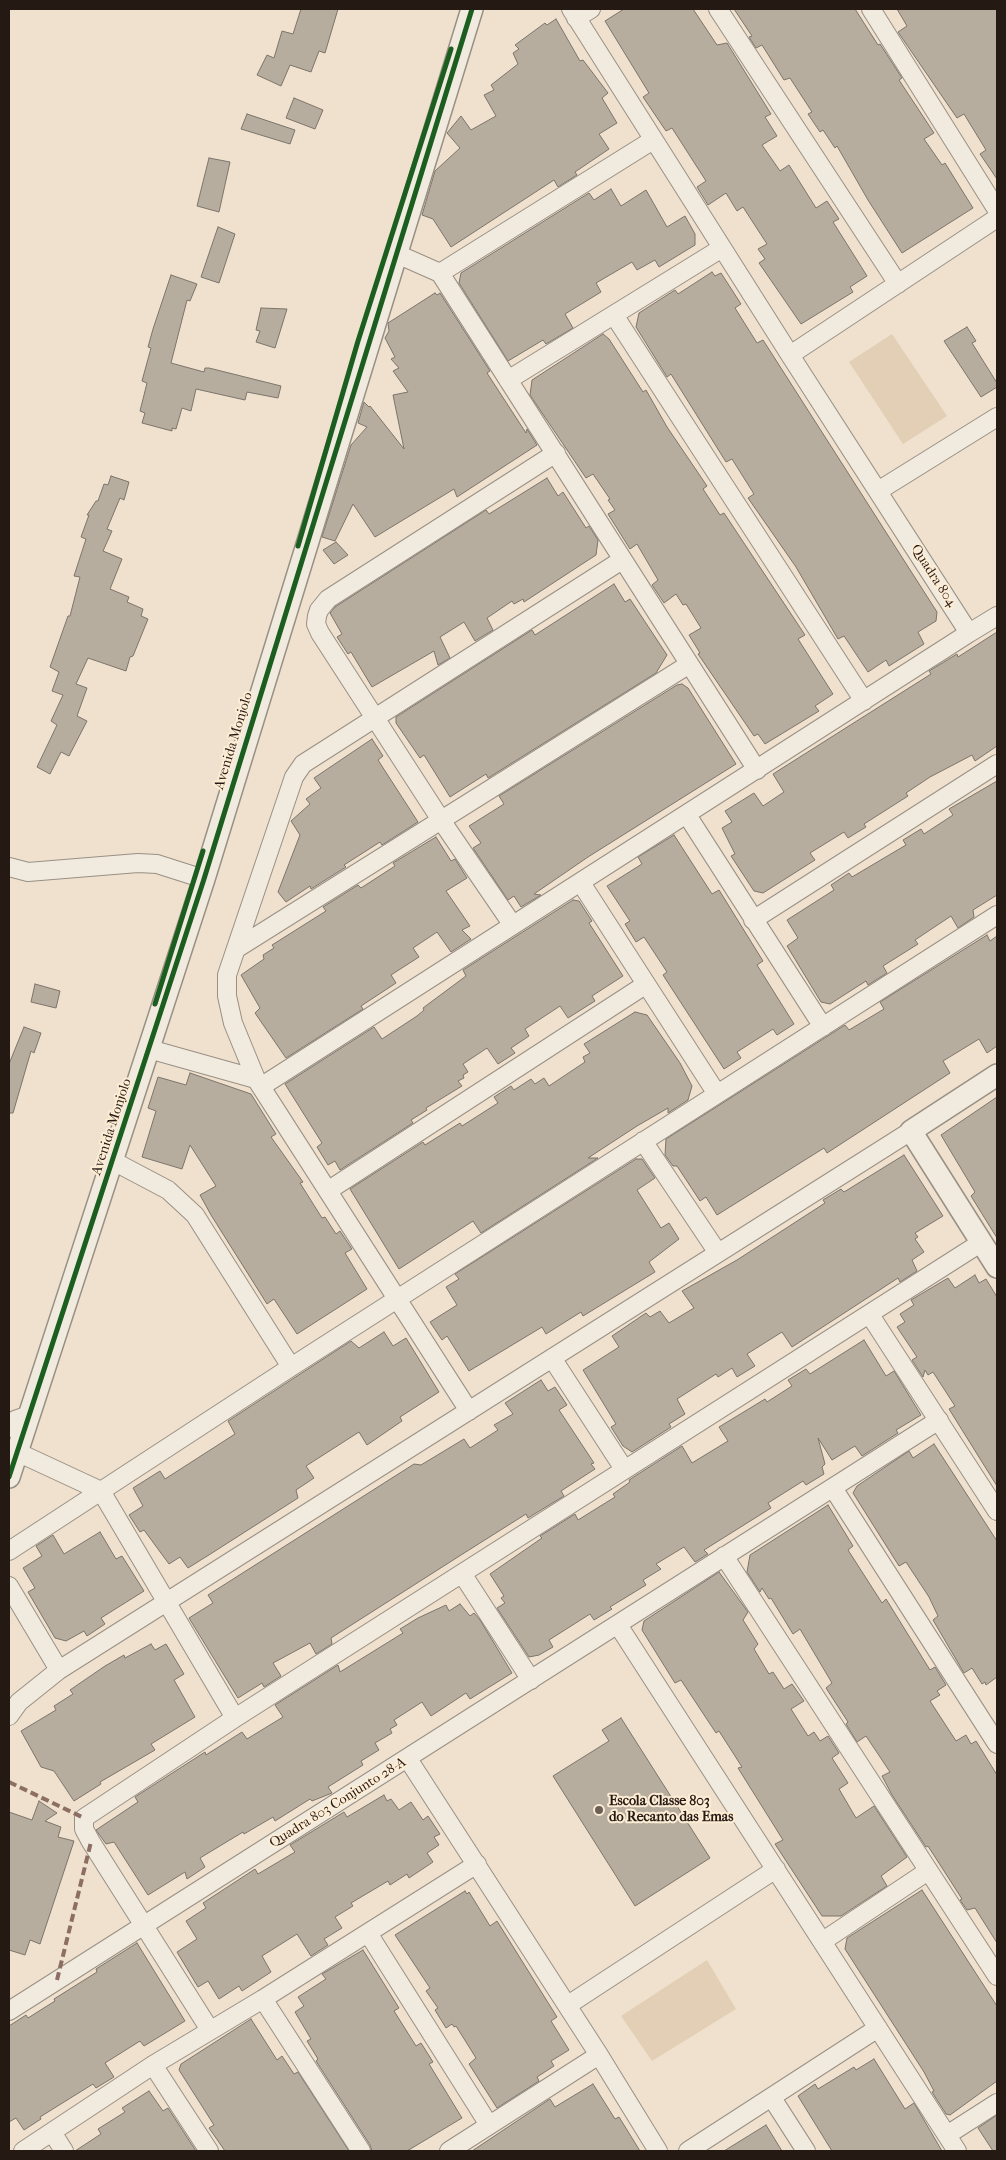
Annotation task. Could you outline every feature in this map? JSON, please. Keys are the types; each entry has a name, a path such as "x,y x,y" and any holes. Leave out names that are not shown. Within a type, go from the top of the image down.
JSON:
{"street":[{"name":"Avenida Monjolo","path":"9,1477 204,879 472,9"},
{"path":"573,14 591,9"},
{"path":"718,9 898,284"},
{"path":"870,9 997,210"},
{"name":"Quadra 804","path":"573,14 790,356 970,633"},
{"path":"440,273 653,140"},
{"path":"790,356 997,218"},
{"path":"508,380 722,248"},
{"path":"397,254 440,273 757,770"},
{"path":"614,315 864,701"},
{"path":"878,491 997,417"},
{"path":"512,924 374,718 316,624 318,610 328,599 556,453"},
{"path":"469,1411 259,1083 233,1024 228,996 227,975 294,778 303,764 622,560"},
{"path":"149,1049 259,1083 512,924 581,884 686,814 997,616"},
{"path":"236,948 688,664"},
{"path":"753,920 997,764"},
{"path":"686,814 823,1027"},
{"path":"9,867 28,872 138,863 157,864 204,879"},
{"path":"581,884 717,1094"},
{"path":"9,1551 291,1367 997,915"},
{"path":"328,1190 645,985"},
{"path":"9,1716 19,1702 59,1670 997,1075"},
{"path":"911,1131 997,1267"},
{"path":"643,1141 718,1253"},
{"path":"113,1161 168,1190 195,1216 291,1367"},
{"path":"210,2030 91,1842 84,1829 84,1818 235,1718 463,1575 624,1469 870,1315 982,1242"},
{"path":"870,1315 997,1511"},
{"path":"552,1358 624,1469"},
{"path":"9,1428 15,1420 29,1415"},
{"name":"Quadra 803 Conjunto 28-A","path":"9,2011 939,1420"},
{"path":"17,1452 101,1491 235,1718"},
{"path":"832,1488 997,1744"},
{"path":"724,1556 928,1871 992,1956 997,1976"},
{"path":"463,1575 531,1680"},
{"path":"9,1586 59,1670"},
{"path":"618,1625 957,2151"},
{"path":"408,1759 568,2005 658,2151"},
{"path":"23,2151 153,2066 264,1999 476,1864"},
{"path":"568,2005 776,1870"},
{"path":"823,1941 928,1871"},
{"path":"368,1933 489,2125"},
{"path":"264,1999 361,2151"},
{"path":"688,2151 878,2028"},
{"path":"449,2151 599,2055"},
{"path":"153,2066 209,2151"},
{"path":"772,2098 806,2151"},
{"path":"947,2135 997,2103"},
{"path":"52,2132 64,2151"}],"shaded area":[{"path":"892,334 947,416 903,444 849,362"},
{"path":"707,1960 736,2009 652,2061 621,2016"}],"building":[{"path":"301,9 338,9 325,53 319,51 311,72 290,65 281,86 257,75 267,55 274,58 282,31 293,34"},
{"path":"624,9 693,9 717,45 727,43 771,114 765,117 777,136 762,145 780,171 789,165 816,208 827,201 839,219 833,222 867,276 850,287 853,292 801,324 759,263 765,259 758,249 767,244 743,207 737,211 726,193 708,205 697,187 706,181 672,128 666,131 643,97 649,93 605,21"},
{"path":"734,9 855,9 902,78 899,80 934,133 924,139 942,165 945,163 973,208 902,253 868,200 837,146 835,148 823,130 820,132 808,114 812,112 790,78 784,80 762,45 756,48 749,37 752,36"},
{"path":"897,9 997,9 997,179 980,154 986,150 964,114 957,118 898,32 907,26"},
{"path":"556,19 580,61 583,60 608,93 602,98 617,123 599,134 609,149 575,172 577,175 558,187 554,180 451,247 433,219 422,215 435,171 460,148 447,133 461,116 471,130 496,116 484,95 494,90 491,85 518,64 513,53 519,49 515,45 545,23 547,25"},
{"path":"294,98 323,110 315,129 286,118"},
{"path":"247,114 295,130 290,144 241,129"},
{"path":"209,158 230,162 219,212 197,206"},
{"path":"611,189 621,206 646,190 667,227 685,216 695,234 695,245 659,267 655,260 637,270 632,262 596,283 601,292 565,314 573,328 546,344 543,340 508,361 459,283 461,273 589,193 594,200"},
{"path":"218,227 235,234 219,283 201,277"},
{"path":"712,272 715,276 721,273 741,304 735,308 757,343 763,340 937,612 936,621 918,632 924,644 889,666 886,660 868,672 844,636 838,639 796,567 748,498 754,494 732,459 726,462 671,374 667,377 636,327 639,313 675,290 678,294"},
{"path":"171,275 197,284 190,301 187,300 171,363 204,372 205,368 209,368 281,386 278,398 247,392 245,400 196,389 191,411 182,408 176,429 172,428 172,431 142,423 145,413 140,411 147,383 142,381 151,348 148,347"},
{"path":"435,293 437,295 440,293 490,371 487,373 526,433 527,429 537,445 457,497 454,489 375,537 353,504 335,541 322,537 351,445 367,427 358,423 364,402 370,406 404,449 393,395 408,392 393,371 399,368 391,359 395,357 385,338 389,331 388,323"},
{"path":"261,308 287,309 275,348 256,342 260,331 256,330"},
{"path":"967,327 976,341 972,343 997,383 997,387 981,397 944,341"},
{"path":"603,334 609,339 643,392 646,390 667,427 707,486 703,489 720,515 724,513 805,635 798,639 833,694 815,706 819,711 765,744 758,734 754,736 698,654 700,653 689,635 701,628 686,604 683,605 676,594 664,603 652,585 658,580 637,544 630,549 608,514 615,510 608,500 610,499 593,474 586,478 530,395 532,380"},
{"path":"111,476 129,482 124,500 120,498 107,529 112,531 103,551 122,559 110,589 129,597 127,602 143,609 141,616 148,619 133,656 130,657 126,671 88,658 76,684 87,688 77,716 87,721 69,756 61,752 50,774 37,767 57,725 51,721 63,695 52,691 59,672 50,667 68,616 70,616 80,577 74,576 86,539 81,537 89,515 87,515 96,501 98,501 104,484 108,485"},
{"path":"547,478 558,496 563,492 586,528 589,526 598,540 596,555 524,602 523,599 514,604 512,601 487,618 493,630 475,641 464,622 440,637 450,658 438,665 434,651 372,687 351,652 348,654 337,637 342,634 330,613 335,607 486,510 489,514"},
{"path":"336,542 348,555 334,564 323,550"},
{"path":"614,584 625,602 630,599 667,655 656,673 488,778 486,774 450,797 424,755 420,758 396,723 396,717 532,630 535,635"},
{"path":"997,632 997,746 975,761 972,755 930,777 906,793 908,796 864,824 866,827 848,838 844,832 810,853 815,860 763,893 754,891 731,856 735,854 722,828 732,822 725,811 754,793 763,806 784,792 773,774 931,674 929,671 957,654 958,657"},
{"path":"682,684 688,688 736,764 588,857 534,894 541,895 521,907 514,896 508,900 473,848 481,843 469,826 504,804 499,796 677,685"},
{"path":"372,739 383,756 378,760 418,822 382,845 380,842 344,865 346,867 311,889 310,886 286,902 278,892 300,835 291,821 310,804 306,799 321,788 314,778"},
{"path":"997,781 997,895 973,910 974,917 958,928 951,916 915,940 918,944 883,966 887,973 868,985 866,981 830,1004 821,1002 787,946 798,938 787,920 834,890 831,885 849,873 852,877 906,845 903,840 921,829 924,834 953,815 949,809"},
{"path":"674,835 712,894 719,890 763,961 757,965 794,1024 777,1035 773,1029 737,1052 741,1058 724,1069 663,975 667,972 644,937 636,942 625,924 630,921 607,886 642,864 638,857"},
{"path":"436,837 451,861 455,859 467,878 446,891 470,926 462,930 471,939 451,952 437,932 413,948 419,957 391,975 396,983 361,1006 363,1009 286,1058 255,1013 260,1008 241,975 264,959 263,955 274,948 272,945 326,911 323,907 358,885 361,888 395,866 393,863"},
{"path":"573,900 579,901 592,921 589,923 623,976 592,996 595,1001 568,1018 560,1006 525,1029 529,1036 511,1048 515,1053 498,1064 487,1048 463,1064 468,1072 463,1075 464,1078 458,1081 462,1086 426,1108 427,1110 411,1120 413,1123 340,1170 335,1161 328,1165 317,1147 322,1143 285,1084 374,1027 382,1039 417,1016 424,1010 423,1008 466,976 463,970"},
{"path":"987,935 990,941 997,936 997,1046 987,1053 979,1039 943,1061 950,1073 827,1153 824,1148 717,1215 706,1197 700,1201 677,1166 673,1166 665,1155 666,1139 845,1025 849,1030 884,1009 880,1002"},
{"path":"35,984 60,991 56,1008 31,1002"},
{"path":"635,1012 647,1015 680,1063 692,1086 688,1100 668,1113 668,1108 637,1126 588,1158 598,1158 481,1233 473,1221 399,1269 350,1189 423,1142 425,1145 460,1123 462,1126 498,1103 494,1097 511,1086 514,1090 531,1079 535,1084 544,1078 549,1086 585,1062 583,1057 590,1053 584,1044"},
{"path":"24,1027 41,1033 34,1053 31,1051 13,1113 9,1113 9,1064"},
{"path":"190,1073 251,1094 276,1134 271,1137 303,1182 300,1183 322,1218 325,1217 336,1234 340,1231 352,1249 345,1253 367,1289 297,1334 274,1299 267,1304 211,1215 200,1195 216,1186 190,1145 182,1169 142,1157 156,1111 148,1108 158,1077 186,1085"},
{"path":"997,1097 997,1238 971,1196 975,1192 941,1135"},
{"path":"904,1155 943,1216 915,1233 918,1237 915,1239 924,1252 912,1260 917,1271 900,1282 898,1278 792,1347 782,1332 747,1354 755,1366 737,1377 732,1368 718,1377 716,1374 677,1399 685,1414 669,1424 671,1427 632,1452 623,1446 611,1427 616,1424 583,1370 619,1347 612,1336 646,1313 650,1317 660,1311 669,1323 694,1308 682,1291 737,1260 825,1203 823,1200 841,1189 844,1192"},
{"path":"636,1159 642,1159 655,1178 637,1190 661,1228 669,1223 679,1239 649,1262 655,1272 583,1316 581,1312 546,1334 542,1327 469,1371 447,1336 442,1340 430,1322 457,1305 446,1287 459,1279 455,1274"},
{"path":"975,1275 979,1283 986,1279 997,1297 997,1486 949,1409 955,1406 933,1372 928,1375 925,1370 923,1377 912,1360 917,1357 897,1327 905,1322 900,1314 914,1305 911,1300 948,1278 955,1288"},
{"path":"384,1332 393,1346 406,1338 439,1392 400,1417 402,1421 367,1445 359,1432 306,1466 314,1478 296,1490 298,1498 212,1553 188,1568 180,1557 169,1564 144,1530 140,1532 129,1515 143,1506 133,1488 160,1471 165,1479 235,1434 228,1421 351,1341 359,1348"},
{"path":"864,1340 886,1376 894,1371 921,1415 896,1430 898,1433 862,1456 855,1446 832,1460 818,1438 825,1464 822,1467 824,1474 806,1485 803,1481 768,1503 771,1508 704,1550 708,1554 695,1562 684,1547 656,1564 661,1569 643,1580 646,1585 610,1607 612,1609 594,1620 590,1614 549,1640 553,1647 539,1655 529,1657 497,1608 505,1603 501,1598 504,1596 490,1574 542,1538 540,1536 575,1514 578,1520 615,1497 613,1494 630,1482 629,1480 682,1446 692,1463 728,1441 719,1427 765,1399 767,1402 792,1386 788,1380 806,1369 810,1374"},
{"path":"541,1380 548,1391 555,1387 567,1405 559,1410 594,1463 591,1464 595,1469 561,1491 564,1496 528,1518 526,1514 461,1555 331,1638 332,1644 316,1654 310,1643 273,1663 281,1676 264,1687 262,1683 238,1698 189,1618 213,1603 208,1595 414,1464 421,1465 464,1439 470,1448 498,1430 494,1425 513,1414 505,1403"},
{"path":"934,1444 997,1541 997,1677 986,1685 985,1682 982,1684 972,1668 964,1673 933,1620 938,1616 929,1597 906,1562 899,1566 853,1493 857,1486 909,1451 913,1458"},
{"path":"828,1505 853,1546 848,1550 882,1603 886,1599 930,1670 935,1667 946,1685 937,1691 940,1695 930,1701 956,1741 966,1735 971,1744 976,1741 997,1775 997,1943 975,1908 967,1910 928,1846 926,1847 892,1795 882,1776 890,1772 866,1736 857,1742 846,1724 848,1722 826,1688 832,1683 800,1629 793,1634 771,1598 769,1599 762,1588 760,1592 747,1572 750,1555"},
{"path":"100,1532 116,1559 122,1556 144,1591 101,1618 105,1624 87,1636 84,1631 66,1641 55,1638 28,1592 35,1588 23,1568 42,1556 36,1546 53,1535 64,1554"},
{"path":"719,1572 748,1612 743,1620 758,1644 754,1649 769,1674 773,1672 784,1689 792,1684 804,1701 791,1709 808,1736 814,1732 820,1741 828,1736 839,1753 832,1758 848,1783 839,1789 856,1818 874,1806 907,1857 881,1876 887,1886 841,1916 822,1916 775,1844 783,1840 738,1768 742,1767 719,1731 716,1733 681,1680 675,1683 642,1630 644,1621"},
{"path":"460,1604 470,1616 474,1613 480,1620 512,1673 470,1699 466,1693 431,1716 422,1702 394,1720 397,1725 390,1729 392,1733 375,1743 379,1750 361,1761 363,1765 328,1787 332,1793 312,1801 310,1799 275,1821 273,1817 244,1834 243,1832 200,1858 205,1867 187,1879 185,1872 148,1895 114,1842 106,1844 96,1830 138,1802 135,1797 205,1752 206,1755 242,1732 247,1739 283,1717 275,1705 338,1665 340,1672 403,1633 400,1629 418,1618 446,1605 449,1611"},
{"path":"151,1644 155,1650 166,1644 184,1674 174,1680 195,1717 151,1744 155,1750 100,1782 101,1784 74,1801 54,1771 41,1767 21,1731 56,1710 54,1706 73,1694 70,1690 105,1666 124,1655 125,1658"},
{"path":"621,1718 710,1858 635,1906 553,1776 609,1741 602,1730"},
{"path":"384,1795 387,1801 391,1799 399,1810 411,1802 423,1820 428,1816 440,1834 434,1837 439,1845 427,1853 433,1862 409,1878 407,1874 390,1885 388,1881 351,1903 353,1906 335,1917 342,1928 324,1939 328,1945 311,1956 297,1934 262,1956 271,1972 242,1991 239,1986 219,1999 208,1981 198,1987 177,1952 197,1939 186,1921 206,1908 203,1903 255,1869 258,1874 295,1852 290,1845 344,1812 347,1817"},
{"path":"39,1801 57,1813 45,1821 61,1827 58,1837 74,1841 40,1944 30,1940 25,1955 9,1950 9,1812 32,1820"},
{"path":"922,1890 997,2006 997,2081 950,2115 946,2114 932,2092 934,2091 924,2072 845,1949 847,1938"},
{"path":"465,1891 467,1894 469,1892 490,1926 497,1921 557,2017 551,2021 569,2050 551,2061 554,2066 537,2077 539,2081 497,2108 469,2064 476,2058 456,2026 454,2027 452,2024 446,2028 435,2010 438,2008 426,1991 430,1988 395,1935"},
{"path":"137,1943 185,2021 144,2046 140,2041 105,2063 114,2077 96,2088 93,2084 40,2117 41,2119 24,2130 16,2118 9,2122 9,2026 26,2015 28,2018 55,2001 54,1999 97,1972 96,1969"},
{"path":"363,1950 399,2008 394,2011 416,2046 421,2043 433,2062 429,2064 462,2118 407,2151 372,2151 316,2061 318,2059 307,2041 311,2039 295,2012 304,2006 298,1997 326,1979 322,1974"},
{"path":"251,2019 277,2060 282,2056 294,2074 298,2072 349,2151 225,2151 209,2128 214,2125 179,2070 181,2064"},
{"path":"874,2059 905,2109 914,2103 942,2151 832,2151 798,2096 815,2084 818,2089 854,2067 856,2070"},
{"path":"593,2084 615,2119 619,2117 640,2151 472,2151 550,2099 555,2107"},
{"path":"149,2091 163,2111 168,2108 196,2151 75,2151 101,2134 98,2129 125,2112 122,2108"},
{"path":"997,2115 997,2151 993,2151 978,2128"},
{"path":"766,2125 782,2151 724,2151"}],"marked path":[{"path":"9,1782 84,1818"},
{"path":"57,1980 91,1842"}],"cycle path":[{"path":"9,1477 204,879 472,9"},
{"path":"298,546 358,341 451,49"},
{"path":"155,1004 203,851"}],"place":[{"name":"Escola Classe 803 do Recanto das Emas","path":"599,1810"}]}
